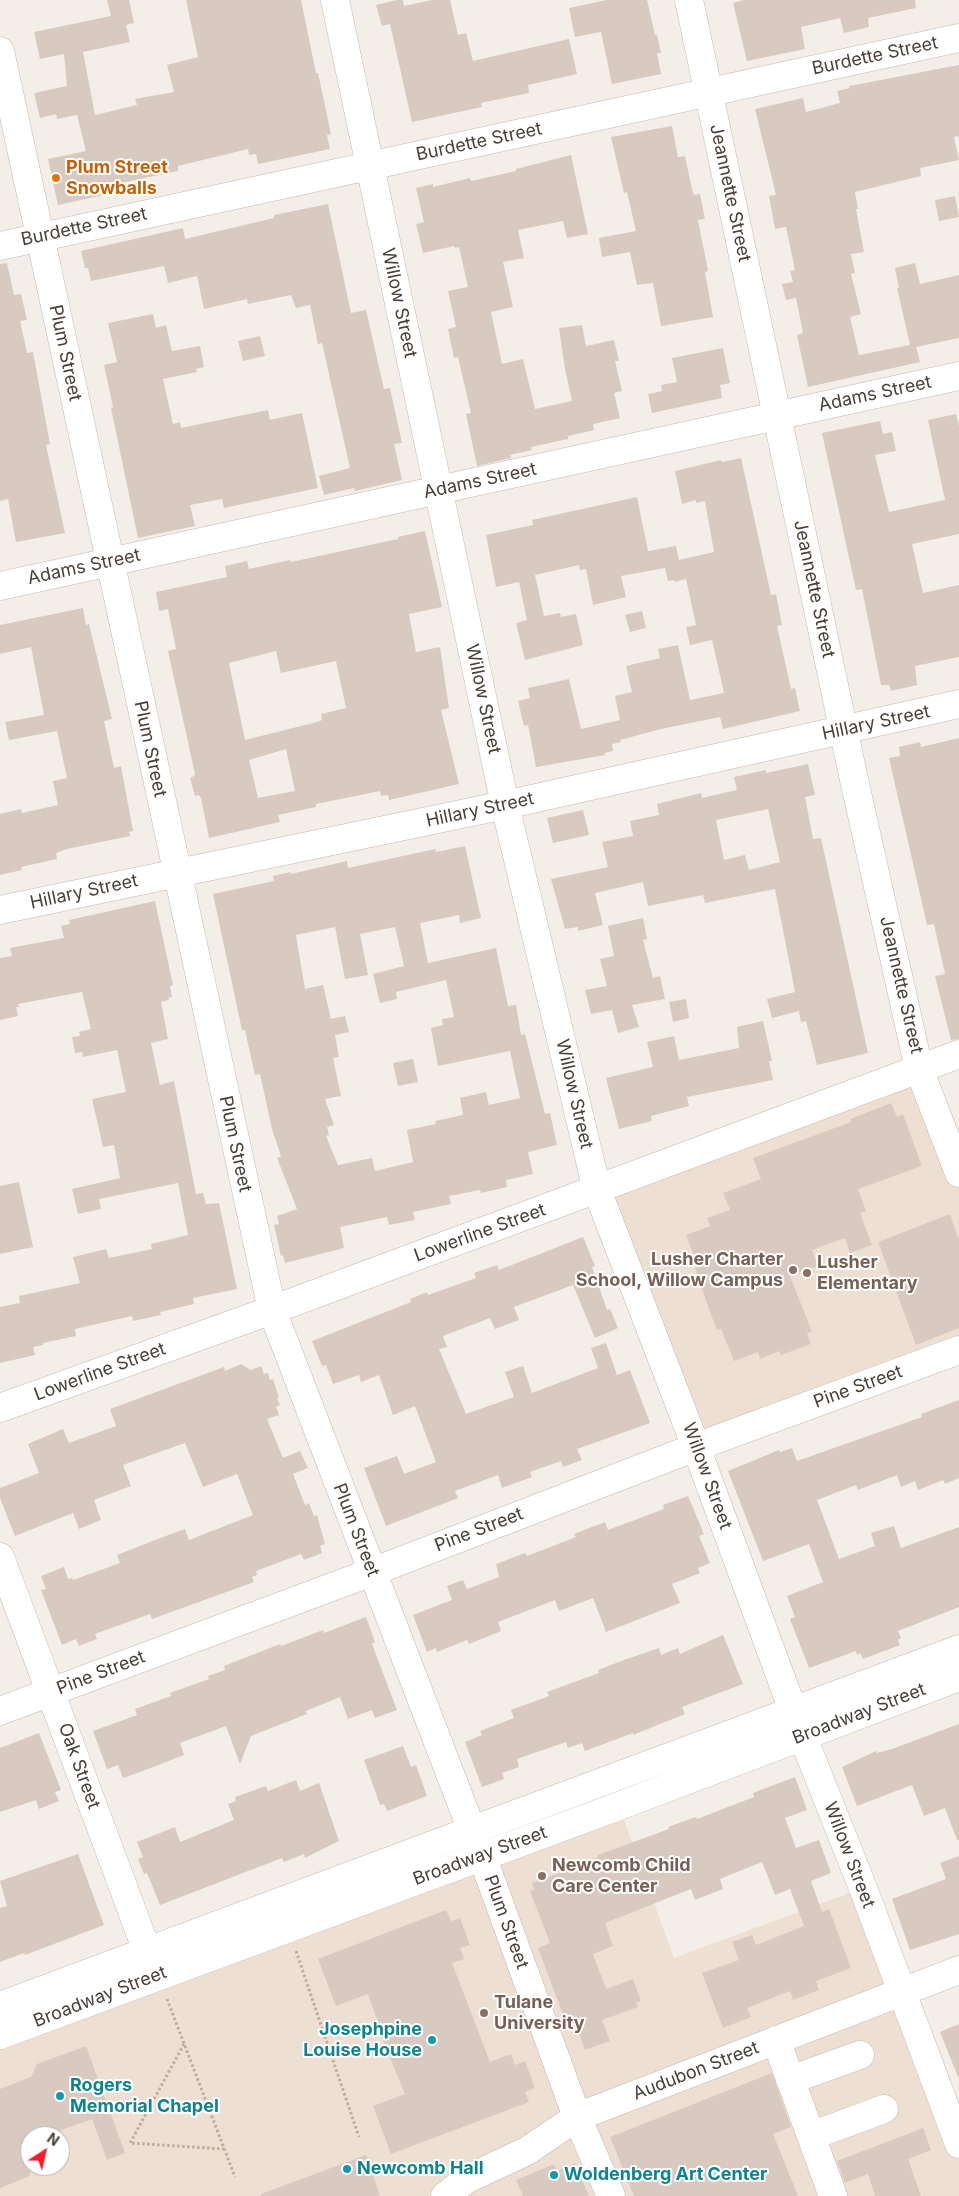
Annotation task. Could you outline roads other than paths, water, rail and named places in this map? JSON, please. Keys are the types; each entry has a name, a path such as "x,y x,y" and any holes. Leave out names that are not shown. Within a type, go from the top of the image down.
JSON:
{"street":[{"name":"Willow Street","path":"336,0 505,805 597,1190 959,2144"},
{"name":"Jeannette Street","path":"689,0 844,729 919,1069 959,1173"},
{"name":"Burdette Street","path":"0,246 959,38"},
{"name":"Plum Street","path":"0,51 176,873 272,1310 477,1843 577,2117 611,2196"},
{"name":"Adams Street","path":"0,586 959,376"},
{"name":"Hillary Street","path":"0,910 505,805 959,704"},
{"name":"Lowerline Street","path":"0,1408 272,1310 959,1054"},
{"name":"Pine Street","path":"0,1711 372,1572 696,1447 959,1350"},
{"name":"Oak Street","path":"0,1557 156,1976"},
{"name":"Broadway Street","path":"0,2035 156,1976 477,1843 798,1723 959,1649"},
{"name":"Broadway Street","path":"798,1723 959,1676"},
{"name":"Broadway Street","path":"0,2006 147,1950 477,1843"},
{"name":"Audubon Street","path":"445,2196 467,2179 527,2151 577,2117 959,1970"},
{"path":"776,2040 833,2196"},
{"path":"790,2080 860,2055"},
{"path":"811,2136 884,2109"}],"place":[{"name":"Plum Street Snowballs","path":"56,178"},
{"name":"Lusher Charter School, Willow Campus","path":"793,1270"},
{"name":"Lusher Elementary","path":"807,1273"},
{"name":"Newcomb Child Care Center","path":"542,1876"},
{"name":"Tulane University","path":"484,2013"},
{"name":"Josephpine Louise House","path":"432,2040"},
{"name":"Rogers Memorial Chapel","path":"60,2096"},
{"name":"Newcomb Hall","path":"347,2169"},
{"name":"Woldenberg Art Center","path":"554,2175"}]}
